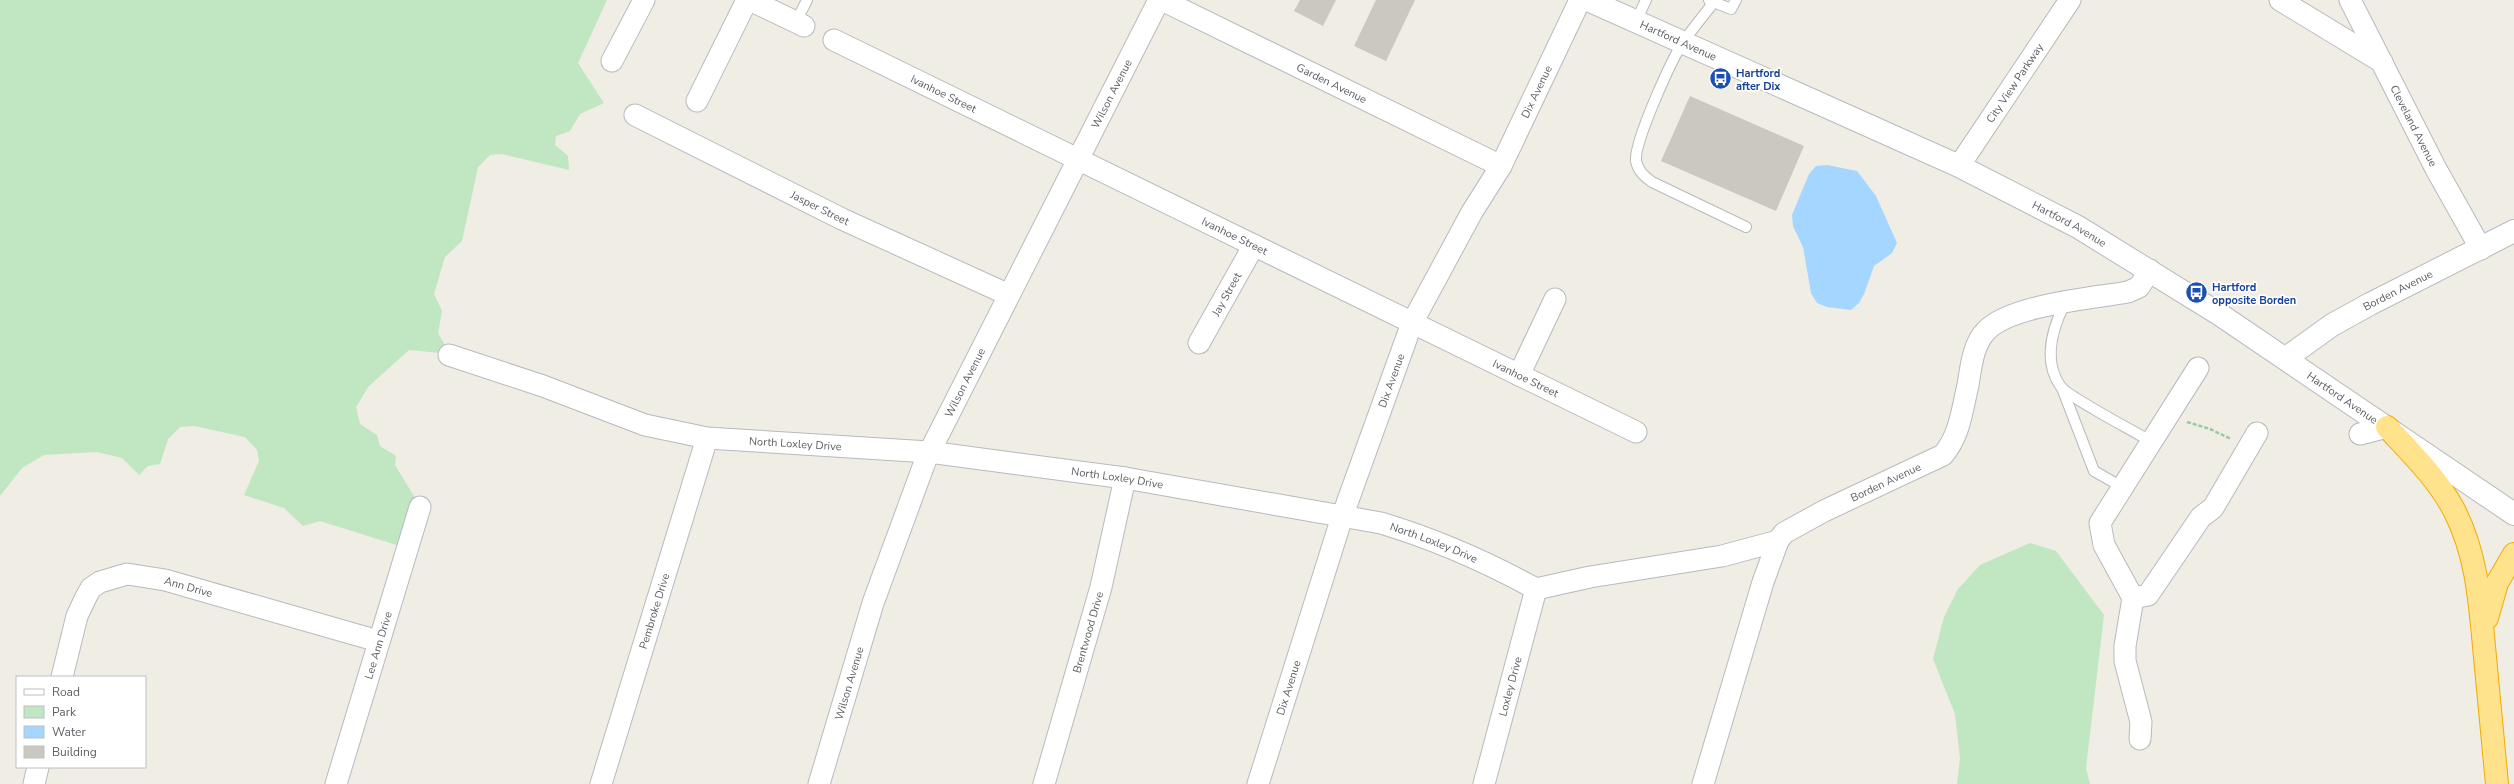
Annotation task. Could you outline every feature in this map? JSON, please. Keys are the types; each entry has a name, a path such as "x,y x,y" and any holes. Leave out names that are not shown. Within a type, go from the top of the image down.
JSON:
{"highway":[{"path":"2387,427 2436,482 2462,525 2476,573 2497,784"},
{"path":"2485,656 2486,626 2491,597 2514,554"}],"main road":[{"name":"Hartford Avenue","path":"1588,0 1959,166 2065,220 2150,270 2286,358 2514,514"},
{"name":"Borden Avenue","path":"2286,358 2332,325 2357,311 2481,250 2514,231"}],"street":[{"path":"612,61 644,0"},
{"path":"697,101 748,0 800,24"},
{"name":"Wilson Avenue","path":"819,784 873,603 929,452 1159,0"},
{"name":"Garden Avenue","path":"1162,0 1501,166"},
{"name":"Dix Avenue","path":"1258,784 1342,518 1412,323 1472,212 1501,166 1580,0"},
{"name":"City View Parkway","path":"1959,166 2070,0"},
{"path":"2280,0 2382,62"},
{"name":"Cleveland Avenue","path":"2350,0 2436,170 2481,250"},
{"name":"Ivanhoe Street","path":"834,40 1636,432"},
{"name":"Jasper Street","path":"635,115 842,219 1009,295"},
{"name":"Jay Street","path":"1199,343 1254,245"},
{"name":"Borden Avenue","path":"1703,784 1763,582 1778,541 1784,533 1795,525 1943,455 1954,442 1977,346 1986,331 2020,313 2128,292 2139,287 2150,270"},
{"path":"1519,375 1555,299"},
{"name":"North Loxley Drive","path":"449,354 543,386 645,425 707,438 929,452 1125,478 1342,518 1381,523 1413,532 1504,572 1536,589"},
{"path":"2140,739 2141,722 2125,661 2125,646 2132,598 2104,545 2100,523 2150,441 2198,368"},
{"path":"2360,434 2387,427"},
{"name":"Pembroke Drive","path":"601,784 707,438"},
{"path":"2132,598 2148,595 2201,517 2213,508 2252,441"},
{"name":"Brentwood Drive","path":"1044,784 1101,587 1125,478"},
{"name":"Lee Ann Drive","path":"336,784 378,641 420,507"},
{"path":"1536,589 1590,577 1722,556 1778,541"},
{"name":"Ann Drive","path":"62,676 78,616 91,588 100,582 127,574 165,580 378,641"},
{"name":"Loxley Drive","path":"1484,784 1536,589"},
{"path":"34,784 38,768"}],"lane":[{"path":"800,24 807,0"},
{"path":"1636,21 1646,0"},
{"path":"1736,0 1731,9 1712,1 1683,42 1639,140 1636,161 1640,172 1652,182 1746,227"},
{"path":"2066,303 2056,321 2050,346 2052,370 2062,388 2094,471 2122,487"},
{"path":"2062,388 2150,441"}],"path":[{"path":"2169,412 2186,422 2252,441"}],"green space":[{"path":"0,0 607,0 578,63 604,103 580,114 570,131 556,136 555,145 568,156 569,170 502,154 490,155 478,167 462,241 445,257 434,294 442,311 438,333 450,354 409,350 369,386 356,407 360,424 377,435 380,446 396,456 395,465 420,506 406,548 320,521 303,526 284,508 244,495 259,461 257,450 245,437 194,426 180,427 168,439 160,464 148,466 139,475 122,458 97,452 44,455 22,468 0,496"},
{"path":"2030,543 2056,551 2104,615 2086,768 2090,784 1957,784 1960,759 1955,714 1933,659 1944,617 1958,589 1980,565"}],"water":[{"path":"1827,165 1857,171 1876,196 1897,243 1892,253 1874,266 1864,294 1859,303 1851,310 1827,307 1817,303 1811,293 1803,247 1793,226 1792,215 1809,174 1816,166"}],"building":[{"path":"1300,0 1336,0 1323,26 1294,11"},
{"path":"1376,0 1415,0 1386,61 1354,46"},
{"path":"1690,96 1804,146 1776,211 1661,161"}],"place":[{"name":"Hartford after Dix","path":"1720,79"},
{"name":"Hartford opposite Borden","path":"2196,293"}]}
